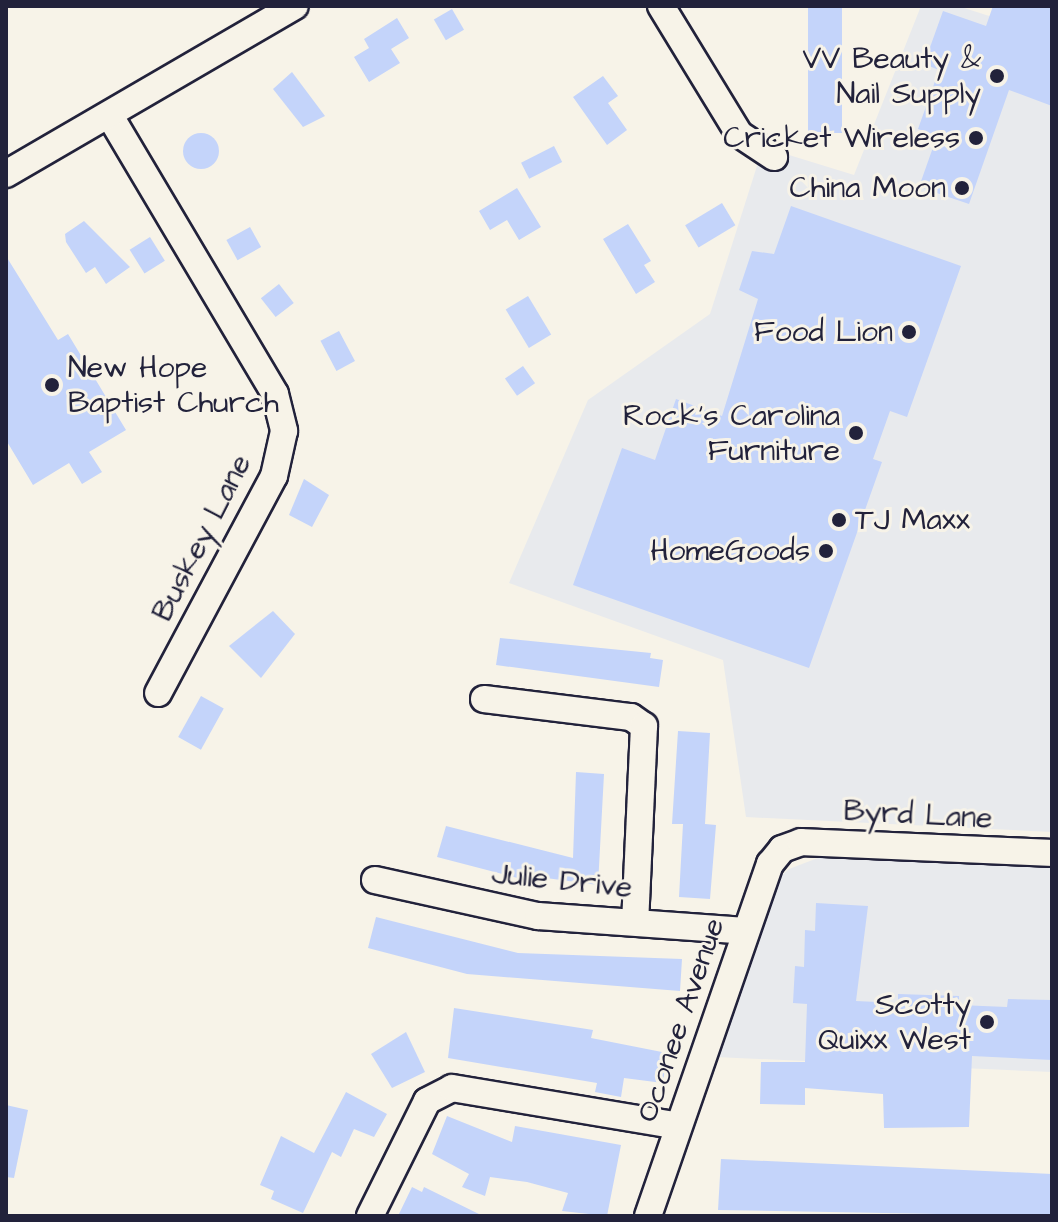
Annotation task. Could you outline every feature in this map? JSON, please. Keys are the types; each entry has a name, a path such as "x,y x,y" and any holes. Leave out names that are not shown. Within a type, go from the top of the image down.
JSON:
{"street":[{"path":"6,174 295,6"},
{"path":"661,6 739,134 774,157"},
{"name":"Buskey Lane","path":"110,116 275,394 284,431 274,476 158,693"},
{"path":"484,699 631,717 644,726 635,921"},
{"name":"Byrd Lane","path":"782,849 801,842 1052,853"},
{"name":"Oconee Avenue","path":"648,1216 745,931 770,864 782,849"},
{"name":"Julie Drive","path":"375,880 538,916 745,931"},
{"path":"370,1216 427,1101 452,1088 678,1126"}],"shaded area":[{"path":"921,6 958,6 1052,36 1052,832 746,817 723,660 509,583 588,400 710,314 763,147 854,175"},
{"path":"823,856 1052,868 1052,1072 716,1057 774,882 789,869"}],"building":[{"path":"808,6 842,6 842,133 808,133"},
{"path":"993,6 1052,6 1052,106 1009,90 969,204 919,187 937,136 918,129 939,70 924,64 943,11 986,26"},
{"path":"452,9 464,30 446,40 434,20"},
{"path":"397,18 409,38 391,49 400,63 369,82 354,57 369,48 364,39"},
{"path":"292,72 325,116 303,127 273,89"},
{"path":"603,76 618,96 608,103 627,130 607,145 573,97"},
{"path":"201,133 214,138 219,151 214,164 201,169 188,164 183,151 188,138"},
{"path":"554,146 562,162 529,179 521,163"},
{"path":"517,188 541,227 519,240 507,220 490,230 479,211"},
{"path":"722,203 735,225 699,247 685,225"},
{"path":"791,206 961,266 907,417 890,411 873,459 882,462 809,668 573,585 622,448 655,460 676,399 722,416 758,299 739,290 752,251 774,254"},
{"path":"84,221 130,267 106,284 95,267 86,273 66,242 65,234"},
{"path":"628,224 651,261 644,265 655,282 636,294 603,239"},
{"path":"250,227 261,247 238,260 226,240"},
{"path":"150,237 165,261 144,273 130,250"},
{"name":"New Hope Baptist Church","path":"6,256 58,340 68,334 126,430 89,452 102,472 82,484 69,463 33,485 6,440"},
{"path":"279,284 294,303 276,317 261,298"},
{"path":"528,296 551,335 529,348 506,309"},
{"path":"339,331 355,361 336,371 320,341"},
{"path":"523,366 535,383 517,396 505,379"},
{"path":"304,479 329,495 312,527 289,515"},
{"path":"273,611 295,634 261,678 229,646"},
{"path":"500,638 651,653 650,658 663,660 659,687 496,665"},
{"path":"201,696 224,709 201,750 178,737"},
{"path":"678,731 710,733 705,824 716,825 710,899 679,897 683,824 672,824"},
{"path":"576,772 604,774 598,885 546,878 544,885 437,857 446,826 573,858"},
{"path":"816,903 868,906 856,1001 898,1003 898,994 959,996 959,1005 1007,1007 1008,999 1052,1000 1052,1060 972,1056 969,1127 884,1128 883,1094 805,1088 805,1105 760,1104 761,1062 805,1062 807,1004 793,1003 795,966 804,967 805,930 815,931"},
{"path":"376,917 518,953 682,959 680,991 467,974 368,948"},
{"path":"454,1008 593,1030 591,1038 667,1053 663,1083 624,1078 621,1097 595,1092 597,1083 448,1058"},
{"path":"406,1032 425,1072 392,1088 371,1054"},
{"path":"346,1092 387,1114 374,1137 354,1129 341,1157 332,1152 303,1213 271,1199 274,1191 260,1185 281,1136 314,1153"},
{"path":"6,1105 28,1110 14,1178 6,1177"},
{"path":"447,1116 512,1142 515,1126 621,1145 607,1216 562,1211 568,1193 527,1182 490,1177 485,1196 462,1187 469,1174 432,1154"},
{"path":"721,1159 1052,1174 1052,1216 718,1210"},
{"path":"412,1187 422,1192 424,1187 483,1216 398,1216"}],"place":[{"name":"VV Beauty & Nail Supply","path":"997,76"},
{"name":"Cricket Wireless","path":"976,138"},
{"name":"China Moon","path":"962,188"},
{"name":"Food Lion","path":"909,332"},
{"name":"New Hope Baptist Church","path":"52,385"},
{"name":"Rock's Carolina Furniture","path":"856,433"},
{"name":"TJ Maxx","path":"839,520"},
{"name":"HomeGoods","path":"826,551"},
{"name":"Scotty Quixx West","path":"987,1022"}]}
